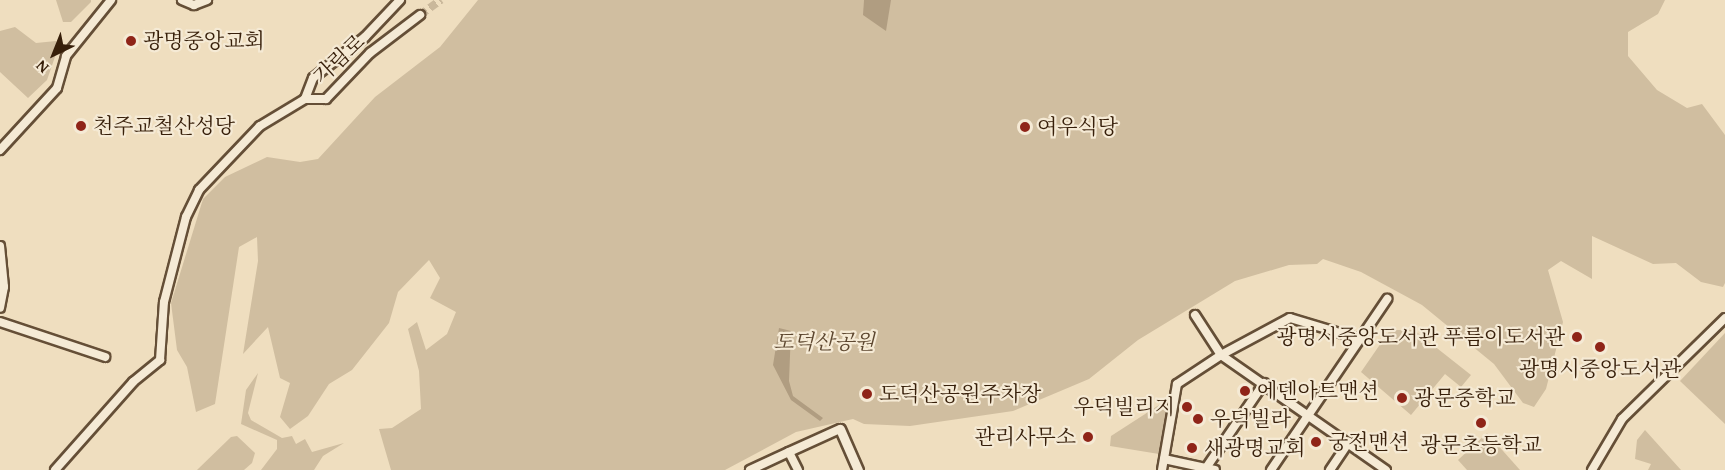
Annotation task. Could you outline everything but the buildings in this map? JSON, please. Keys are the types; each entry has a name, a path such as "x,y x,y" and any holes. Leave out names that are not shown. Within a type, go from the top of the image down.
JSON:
{"street":[{"path":"0,150 57,88 66,56 111,0"},
{"path":"182,0 194,5 207,0"},
{"name":"가림로","path":"400,0 365,37 313,78 305,99 326,99 370,53 420,15"},
{"path":"55,470 133,382 160,360 164,302 186,217 199,190 260,126 305,99"},
{"path":"0,246 4,287 0,308"},
{"path":"1271,470 1387,299"},
{"path":"1195,315 1221,355 1349,442 1386,470"},
{"path":"1162,470 1177,384 1221,355 1290,318 1360,339"},
{"path":"1592,470 1622,419 1725,318"},
{"path":"0,322 105,357"},
{"path":"1206,468 1264,383"},
{"path":"750,470 840,429 858,470"},
{"path":"1330,470 1349,442"},
{"path":"789,452 798,470"},
{"path":"1164,459 1215,470"}],"green space":[{"path":"56,0 91,0 91,2 71,22 63,22"},
{"name":"도덕산공원","path":"478,0 1665,0 1658,14 1628,32 1628,56 1657,90 1687,108 1702,104 1725,135 1725,283 1723,287 1701,282 1676,263 1653,264 1592,236 1592,279 1561,261 1548,270 1563,322 1546,389 1534,407 1523,403 1494,364 1422,305 1361,272 1323,259 1317,264 1289,265 1235,281 1138,340 1089,379 1013,411 910,426 864,424 853,419 796,432 725,470 391,470 379,429 392,428 421,409 419,371 408,329 417,322 426,350 447,334 456,312 430,298 440,278 429,260 398,292 389,323 352,370 329,384 308,416 290,429 280,417 290,383 280,378 268,327 243,354 258,261 257,237 239,247 215,404 196,412 187,367 177,350 171,303 203,199 225,177 267,157 300,162 318,159 375,97 440,47"},
{"path":"15,27 36,43 56,41 58,48 47,80 28,98 0,72 0,31"},
{"path":"1390,330 1414,330 1471,375 1461,387 1445,374 1411,415 1361,372"},
{"path":"1725,333 1725,424 1680,381"},
{"path":"258,373 248,413 251,420 282,438 292,436 296,444 305,439 312,452 344,443 323,456 314,470 261,470 277,449 277,440 241,424 246,390"},
{"path":"1173,396 1159,454 1110,446 1111,436"},
{"path":"1645,430 1681,470 1648,470 1651,464 1635,459 1637,440"},
{"path":"1487,433 1520,470 1467,470 1458,460"},
{"path":"237,436 255,453 252,463 244,470 197,470 231,437"}],"shaded area":[{"path":"864,0 891,0 886,31 863,15"},
{"path":"779,328 791,331 789,381 793,396 823,418 820,421 791,400 773,365"}],"tunnel":[{"path":"420,15 441,0"}],"place":[{"name":"광명중앙교회","path":"131,41"},
{"name":"천주교철산성당","path":"81,126"},
{"name":"여우식당","path":"1025,127"},
{"name":"광명시중앙도서관 푸름이도서관","path":"1577,337"},
{"name":"광명시중앙도서관","path":"1600,347"},
{"name":"에덴아트맨션","path":"1245,391"},
{"name":"도덕산공원주차장","path":"867,394"},
{"name":"광문중학교","path":"1402,398"},
{"name":"우덕빌리지","path":"1187,407"},
{"name":"우덕빌라","path":"1198,419"},
{"name":"광문초등학교","path":"1481,423"},
{"name":"관리사무소","path":"1088,437"},
{"name":"궁전맨션","path":"1316,442"},
{"name":"새광명교회","path":"1192,448"}]}
